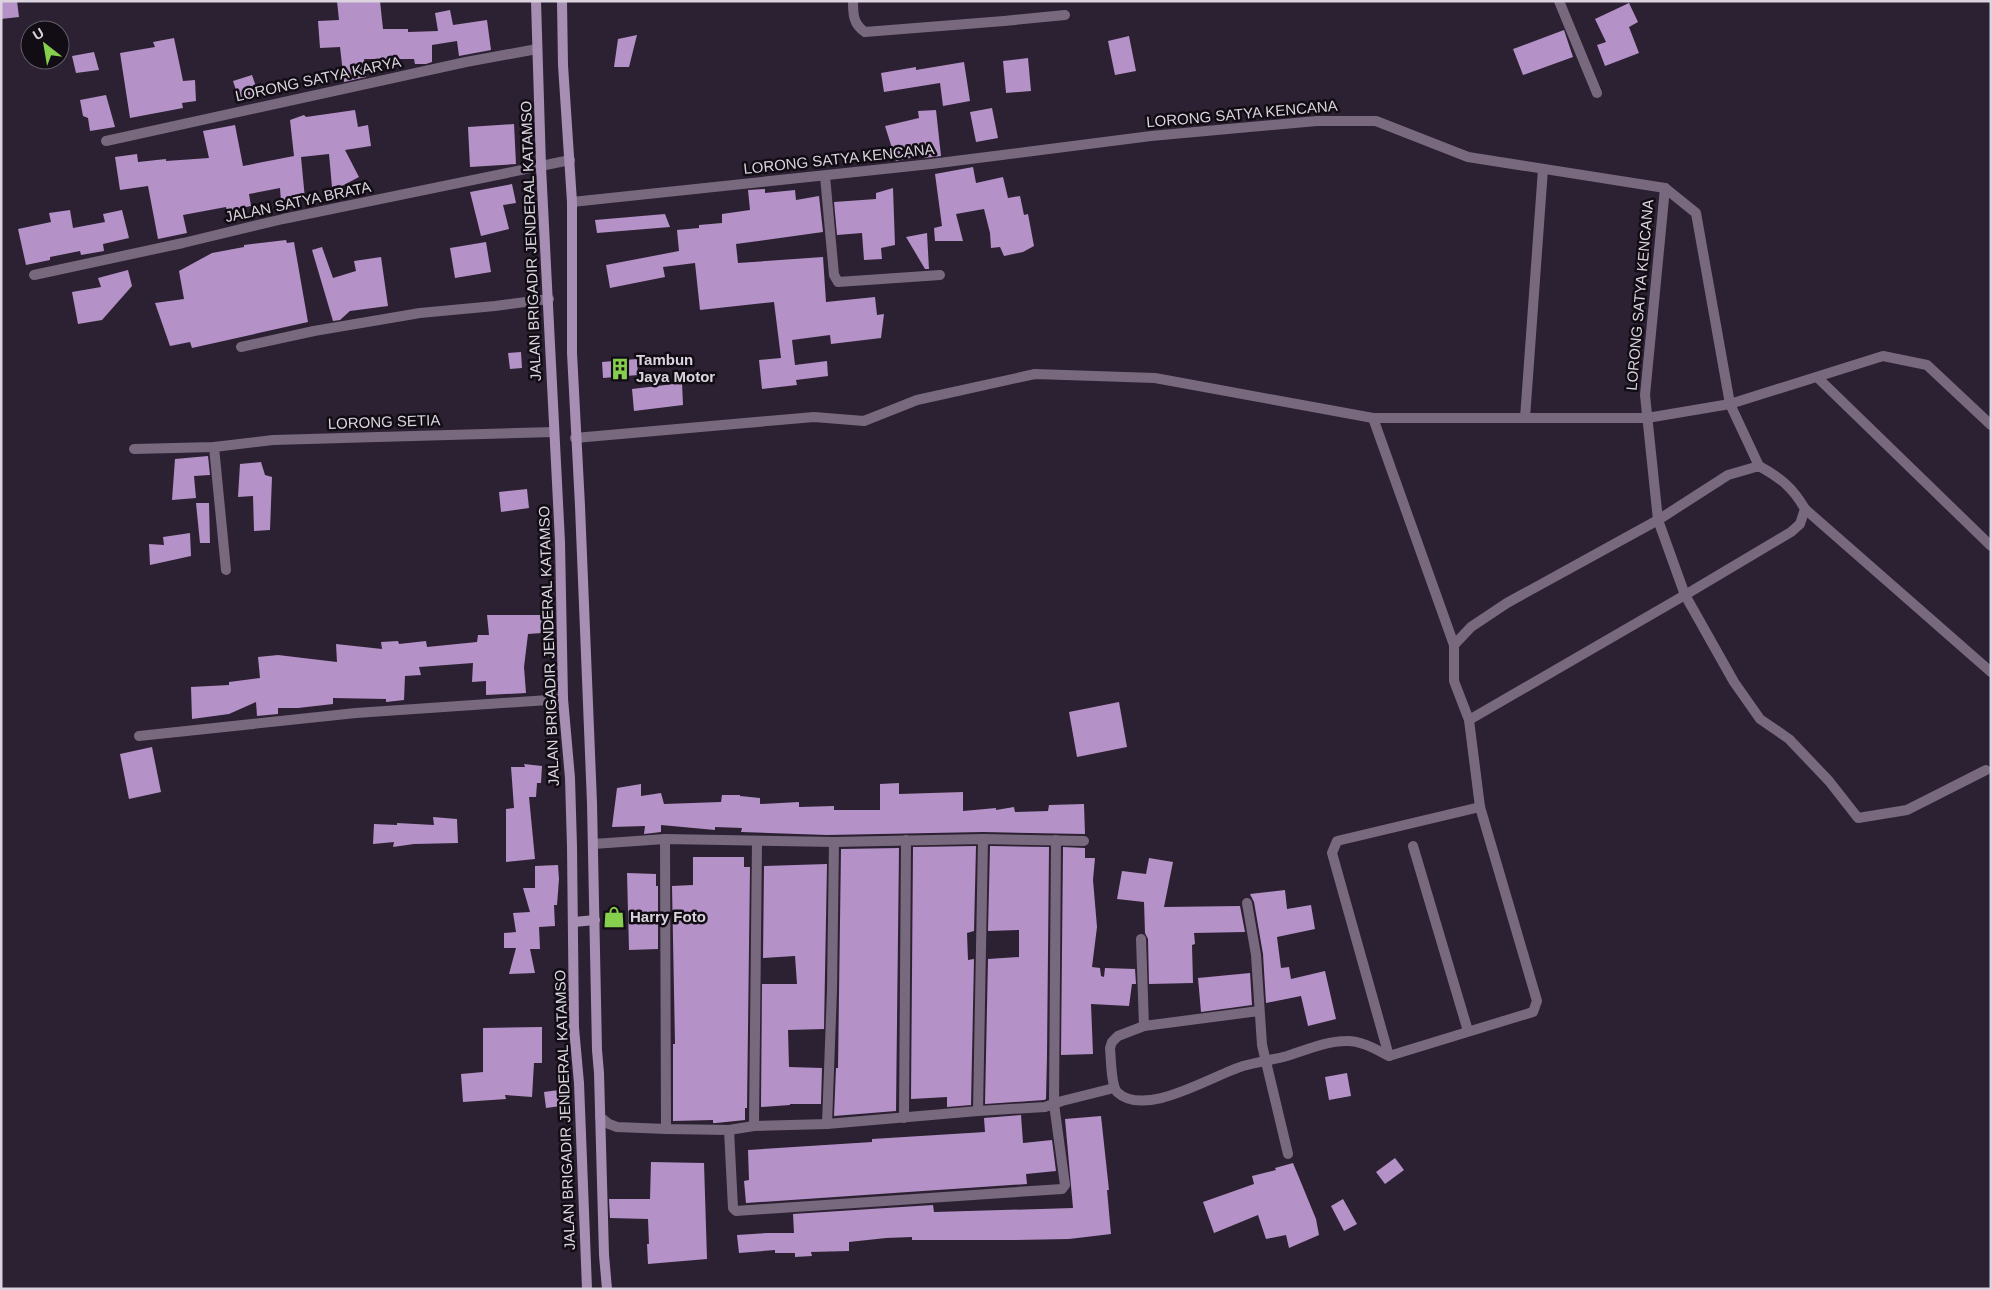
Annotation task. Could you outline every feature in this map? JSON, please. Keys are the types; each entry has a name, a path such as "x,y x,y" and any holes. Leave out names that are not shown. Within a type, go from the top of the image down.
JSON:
{"main road":[{"name":"JALAN BRIGADIR JENDERAL KATAMSO","path":"536,1 541,167 560,542 563,699 570,778 574,922 574,1028 579,1084 588,1289"},
{"path":"562,1 563,65 572,202 571,322 575,438 582,544 593,844 596,1050 606,1289"},
{"path":"574,922 595,920"}],"street":[{"path":"853,1 853,17 858,27 864,32 1004,21 1065,14"},
{"path":"1559,1 1597,93"},
{"name":"LORONG SATYA KARYA","path":"106,141 466,62 537,49"},
{"name":"LORONG SATYA KENCANA","path":"572,202 825,176 1151,136 1317,120 1376,121 1468,157 1665,188 1644,395 1658,520 1685,596 1734,682 1760,719 1789,739 1829,781 1858,818 1908,810 1986,770"},
{"name":"JALAN SATYA BRATA","path":"34,274 183,243 283,219 570,160"},
{"path":"1525,418 1542,169"},
{"path":"825,176 834,275 838,282 940,275"},
{"path":"1665,188 1696,213 1730,404 1759,466 1778,476 1796,495 1805,509 1991,672"},
{"path":"241,347 314,331 420,312 495,306 549,299"},
{"path":"575,438 814,417 864,421 917,400 1035,374 1155,378 1373,418 1647,418 1730,404 1818,378 1883,356 1927,364 1991,425"},
{"path":"1818,378 1991,546"},
{"path":"1259,1011 1144,1026 1118,1036 1112,1042 1110,1048 1114,1088 1119,1094 1142,1101 1164,1097 1242,1066 1347,1041 1362,1044 1389,1056 1533,1012 1537,1001 1480,807 1469,720 1454,680 1454,645 1373,418"},
{"name":"LORONG SETIA","path":"134,449 214,447 272,440 554,432"},
{"path":"214,447 226,570"},
{"path":"1454,645 1471,627 1507,603 1658,520 1728,476 1759,466"},
{"path":"1469,720 1685,596 1791,532 1800,524 1805,509"},
{"path":"139,736 356,713 563,699"},
{"path":"1389,1056 1332,853 1337,841 1480,807"},
{"path":"593,844 665,838 834,842 982,839 1084,841"},
{"path":"665,838 666,1129"},
{"path":"978,1111 982,839"},
{"path":"904,1118 906,840"},
{"path":"729,1130 733,1208 736,1212 1062,1189 1065,1185 1054,1104 1056,840"},
{"path":"754,1126 757,841"},
{"path":"827,1124 832,990 834,842"},
{"path":"1413,846 1468,1031"},
{"path":"1247,903 1256,955 1259,1011 1266,1061 1288,1154"},
{"path":"1141,939 1144,1026"},
{"path":"600,1117 617,1127 729,1130 754,1126 827,1124 1045,1107 1114,1088"}],"building":[{"path":"1,1 17,1 19,17 1,19"},
{"path":"337,1 380,1 383,29 408,29 408,32 438,31 435,13 450,10 453,25 487,20 491,50 459,56 457,41 432,45 432,62 426,64 415,64 414,59 364,59 366,77 344,82 340,47 320,48 318,21 339,20"},
{"path":"1629,3 1638,22 1629,27 1639,53 1605,66 1597,45 1606,42 1595,19"},
{"path":"1564,30 1573,57 1523,75 1513,49"},
{"path":"637,35 629,67 614,67 618,39"},
{"path":"1129,36 1136,71 1115,75 1108,41"},
{"path":"174,38 183,81 195,80 196,101 182,103 183,108 130,118 120,53 155,47 153,42"},
{"path":"94,52 99,70 76,73 72,56"},
{"path":"1028,58 1031,91 1006,93 1003,61"},
{"path":"964,62 970,101 943,106 940,83 884,92 881,73 916,67 916,70"},
{"path":"252,75 259,95 240,102 233,81"},
{"path":"106,95 115,127 90,131 88,118 83,116 80,100"},
{"path":"992,108 998,138 976,142 970,112"},
{"path":"355,110 358,127 368,125 371,146 345,150 359,177 340,187 339,185 332,187 329,154 301,157 305,199 281,202 280,188 249,194 251,206 227,211 226,207 183,215 187,233 158,239 148,186 120,190 115,157 137,154 138,162 209,158 203,131 235,125 243,166 294,156 290,120 304,115 306,117"},
{"path":"936,110 941,156 924,158 923,155 896,161 885,126 919,118 918,111"},
{"path":"514,124 516,164 470,167 468,127"},
{"path":"973,167 976,183 1003,177 1008,198 1020,196 1024,215 1028,214 1034,246 1023,252 1004,256 1000,247 991,248 990,233 984,209 956,214 963,241 935,241 934,228 942,226 935,174"},
{"path":"512,184 516,203 503,205 509,229 481,236 470,192"},
{"path":"893,188 895,245 881,248 882,259 864,260 862,233 837,235 834,202 876,199 876,193"},
{"path":"765,189 765,193 795,190 796,200 819,196 823,232 736,244 738,263 823,257 826,302 875,297 877,315 884,314 881,338 831,344 830,335 792,340 795,365 827,361 828,376 796,380 797,385 762,389 759,360 781,358 774,302 700,310 695,263 663,267 665,277 610,288 606,265 679,251 677,230 699,228 699,225 722,223 722,214 750,210 748,190"},
{"path":"70,210 73,228 105,222 103,214 122,210 129,238 103,244 104,251 81,255 80,251 50,257 50,260 26,265 18,229 51,222 49,213"},
{"path":"665,214 670,227 597,233 595,220"},
{"path":"927,233 929,269 925,269 906,237"},
{"path":"286,240 287,243 294,242 308,322 192,348 190,342 170,346 155,303 184,299 179,271 212,253 244,247 244,245"},
{"path":"486,242 491,272 455,278 450,248"},
{"path":"322,247 333,278 356,271 354,261 381,257 388,306 350,311 340,320 333,321 312,250"},
{"path":"128,270 132,286 102,320 78,324 72,292 101,287 98,278"},
{"path":"521,352 522,368 510,369 508,353"},
{"name":"Tambun Jaya Motor","path":"637,359 638,375 603,378 602,362"},
{"path":"682,383 683,405 634,411 632,389"},
{"path":"208,456 210,475 194,476 196,498 172,500 175,459"},
{"path":"261,462 265,475 272,477 270,530 254,531 253,496 238,497 240,464"},
{"path":"527,489 529,508 501,512 499,492"},
{"path":"196,503 209,503 210,543 200,543"},
{"path":"190,533 191,556 150,565 149,544 164,545 163,537"},
{"path":"487,615 542,615 542,633 528,634 524,667 526,693 486,695 486,681 472,682 473,663 419,667 421,675 405,676 404,700 386,702 386,699 333,698 333,704 278,708 278,714 257,716 256,702 229,714 192,719 191,687 229,685 229,682 260,678 258,657 278,655 337,662 336,644 382,649 381,642 398,641 399,644 426,641 427,647 477,642 478,635 489,635"},
{"path":"1119,702 1127,747 1077,757 1069,712"},
{"path":"152,747 161,792 129,799 120,754"},
{"path":"524,764 542,766 541,783 537,783 536,797 529,797 535,859 506,862 506,809 514,808 511,767 525,767"},
{"path":"899,783 899,794 963,792 963,811 996,808 996,810 1014,807 1015,812 1048,811 1049,805 1084,804 1085,834 983,832 827,835 741,832 742,828 715,827 715,830 661,825 661,832 644,834 645,826 612,827 617,788 641,784 641,796 661,793 664,804 721,802 722,795 740,795 760,798 760,804 799,802 799,807 834,806 834,810 880,810 880,784"},
{"path":"433,817 457,819 458,843 414,844 393,847 394,842 373,844 374,824 434,825"},
{"path":"976,846 974,931 967,933 968,960 974,959 971,1105 947,1107 947,1097 911,1099 913,847"},
{"path":"990,846 1049,847 1047,1056 1046,1099 1044,1100 985,1104 988,959 1019,957 1019,930 988,931"},
{"path":"1063,847 1085,848 1085,858 1095,858 1093,880 1097,927 1092,967 1100,968 1101,976 1104,977 1105,968 1135,969 1136,984 1132,984 1129,1006 1091,1004 1093,1054 1061,1055"},
{"path":"899,848 896,1111 834,1116 836,1068 838,1068 841,849"},
{"path":"693,857 744,857 744,867 750,867 747,1108 745,1108 745,1120 716,1123 713,1123 713,1120 673,1121 673,1044 675,1044 672,886 693,885"},
{"path":"1149,858 1173,862 1164,907 1240,906 1245,932 1194,933 1195,944 1192,945 1193,983 1149,984 1148,939 1145,933 1144,902 1117,899 1122,871 1146,874"},
{"path":"827,864 824,1029 788,1030 789,1067 822,1068 821,1104 790,1104 761,1107 762,984 797,984 795,956 763,958 764,866"},
{"path":"558,865 557,905 554,905 555,926 539,927 540,949 530,949 535,973 509,974 516,948 504,948 504,933 516,932 513,913 530,912 523,888 535,888 535,866"},
{"path":"627,873 656,874 656,886 658,886 658,949 629,950"},
{"path":"1285,890 1287,909 1311,905 1315,929 1277,937 1281,968 1289,967 1291,979 1325,971 1336,1019 1308,1026 1301,996 1266,1003 1263,954 1254,902 1250,894"},
{"path":"1250,973 1252,1005 1201,1012 1198,978"},
{"path":"542,1027 542,1063 534,1063 532,1097 505,1095 506,1099 463,1102 461,1074 483,1072 483,1028"},
{"path":"1347,1073 1351,1096 1329,1100 1325,1077"},
{"path":"566,1089 568,1105 546,1108 544,1092"},
{"path":"1021,1115 1023,1143 1052,1140 1056,1171 1026,1174 1027,1184 746,1203 744,1181 749,1180 748,1150 872,1142 872,1139 985,1132 984,1118"},
{"path":"1101,1116 1109,1190 1107,1190 1111,1234 1069,1239 1014,1240 912,1240 912,1237 886,1238 849,1242 849,1251 811,1252 812,1256 795,1257 795,1253 775,1253 775,1250 739,1253 737,1235 794,1233 793,1214 933,1205 934,1212 1073,1208 1065,1119"},
{"path":"1395,1158 1404,1170 1385,1184 1376,1172"},
{"path":"651,1162 704,1163 707,1259 648,1264 648,1219 610,1218 609,1199 650,1199"},
{"path":"1293,1163 1316,1219 1319,1235 1289,1248 1286,1235 1266,1239 1258,1215 1214,1233 1203,1202 1254,1184 1252,1176 1276,1170 1275,1168"},
{"path":"1343,1199 1357,1224 1344,1231 1331,1206"}],"place":[{"name":"Tambun Jaya Motor","path":"620,369"},
{"name":"Harry Foto","path":"614,917"}]}
